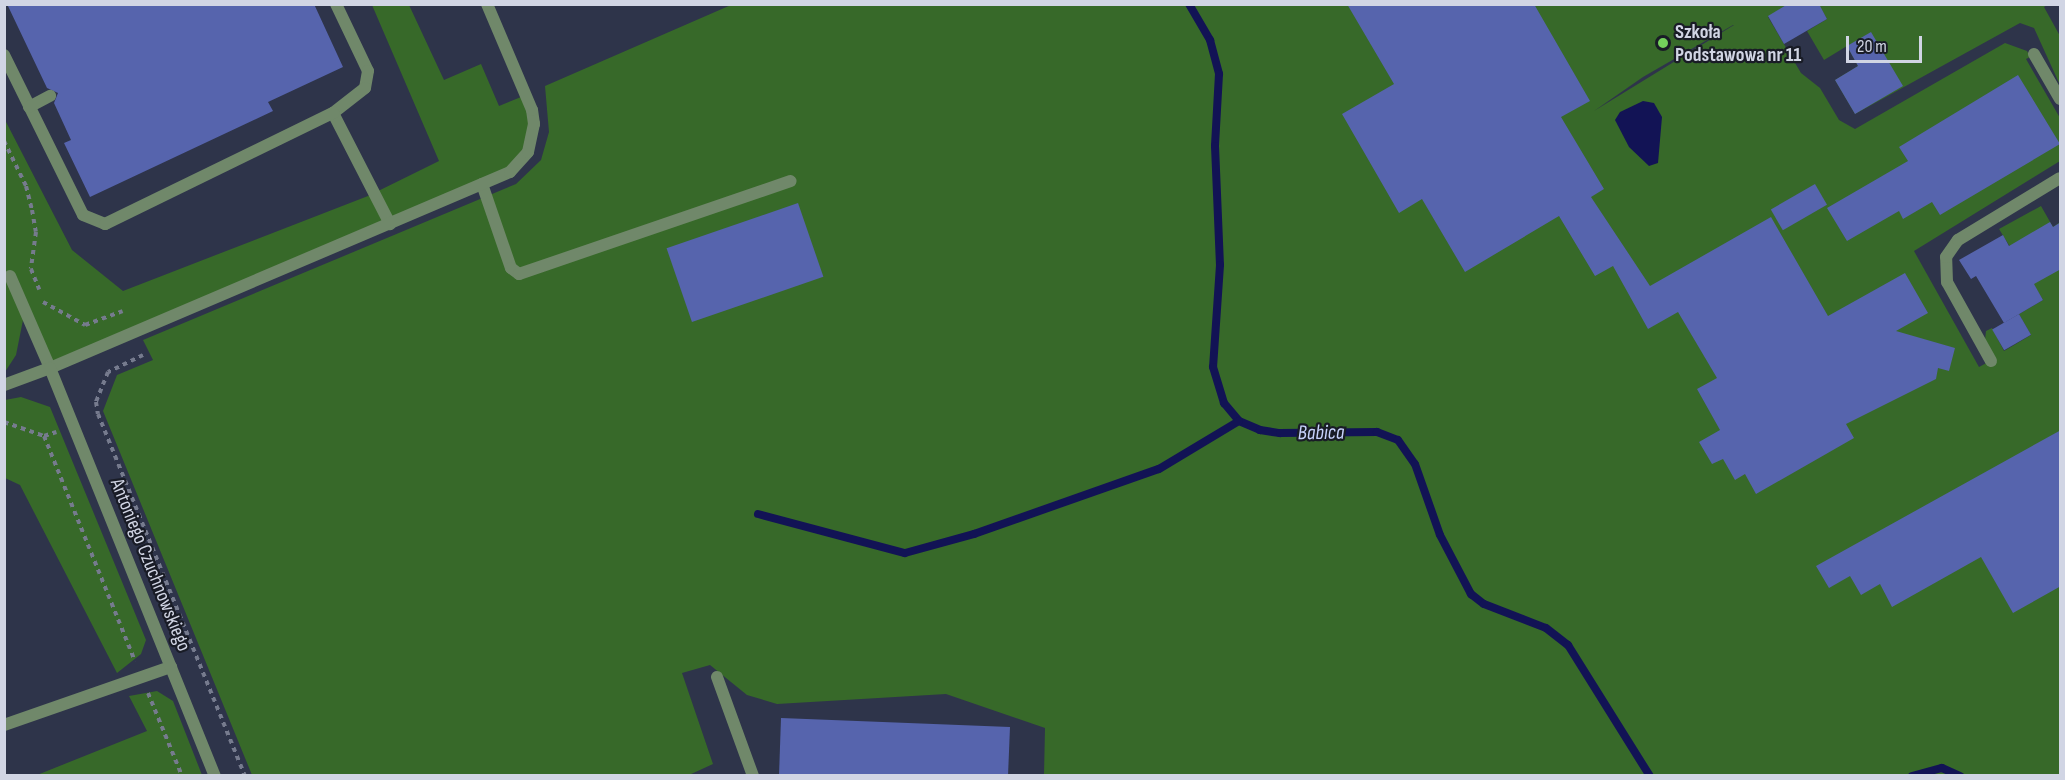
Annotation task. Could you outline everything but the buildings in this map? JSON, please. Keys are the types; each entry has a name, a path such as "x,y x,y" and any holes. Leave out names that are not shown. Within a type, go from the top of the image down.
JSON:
{"street":[{"path":"4,55 83,215 105,224 333,113 365,88 368,71 336,4"},
{"path":"4,385 50,368 510,172 521,162 533,140 534,124 532,110 488,4"},
{"path":"2034,54 2061,99"},
{"path":"29,107 50,96"},
{"path":"333,113 390,224"},
{"path":"1991,360 1947,282 1946,256 1958,240 2061,177"},
{"path":"482,184 511,268 519,274 790,181"},
{"name":"Antoniego Czuchnowskiego","path":"10,276 50,368 215,776"},
{"path":"4,725 171,667"},
{"path":"717,677 753,776"}],"path":[{"path":"4,141 26,186 32,210 36,232 31,269 43,302 58,313 85,325 123,311"},
{"path":"143,355 108,372 96,402 98,414 245,776"},
{"path":"4,422 44,436 182,776"}],"green space":[{"path":"372,5 409,5 444,80 481,64 499,106 526,95 532,110 521,162 50,368 25,310 16,355 5,372 4,118 72,250 123,291 368,196 439,161"},
{"path":"731,5 1789,5 1768,17 1801,73 1820,88 1839,120 1855,129 2005,43 2027,51 2030,57 2026,59 2060,118 2060,161 1914,251 1979,367 1994,359 1985,340 1986,331 1992,328 2004,351 2031,335 2019,314 2043,300 1999,229 2041,206 2053,227 2060,222 2060,775 1044,775 1045,728 946,694 777,704 747,695 710,665 682,673 713,764 689,775 252,775 103,411 117,375 153,360 143,340 516,184 541,160 549,132 545,86","holes":["1734,25 1594,111 1643,77"]},
{"path":"1819,5 2047,5 2044,7 2060,36 2060,85 2034,28 2020,23 1855,114 1835,80 1858,66 1847,46 1824,60 1807,31 1827,19"},
{"path":"21,397 50,407 146,640 141,654 117,673 20,485 5,478 5,400"},
{"path":"157,691 173,701 202,775 37,775 147,731 129,696"}],"shaded area":[{"path":"1643,101 1654,103 1662,117 1658,163 1649,166 1629,147 1615,120 1620,112"}],"waterway":[{"name":"Babica","path":"1189,4 1210,40 1219,74 1215,146 1220,265 1213,367 1224,403 1239,421 1260,430 1280,433 1377,432 1398,440 1415,464 1440,535 1471,594 1484,604 1546,628 1568,645 1650,776"},
{"path":"758,514 905,553 974,534 1159,469 1239,421"},
{"name":"Babica","path":"1912,776 1942,768 1960,776"}],"place":[{"name":"Szkoła Podstawowa nr 11","path":"1663,43"}]}
